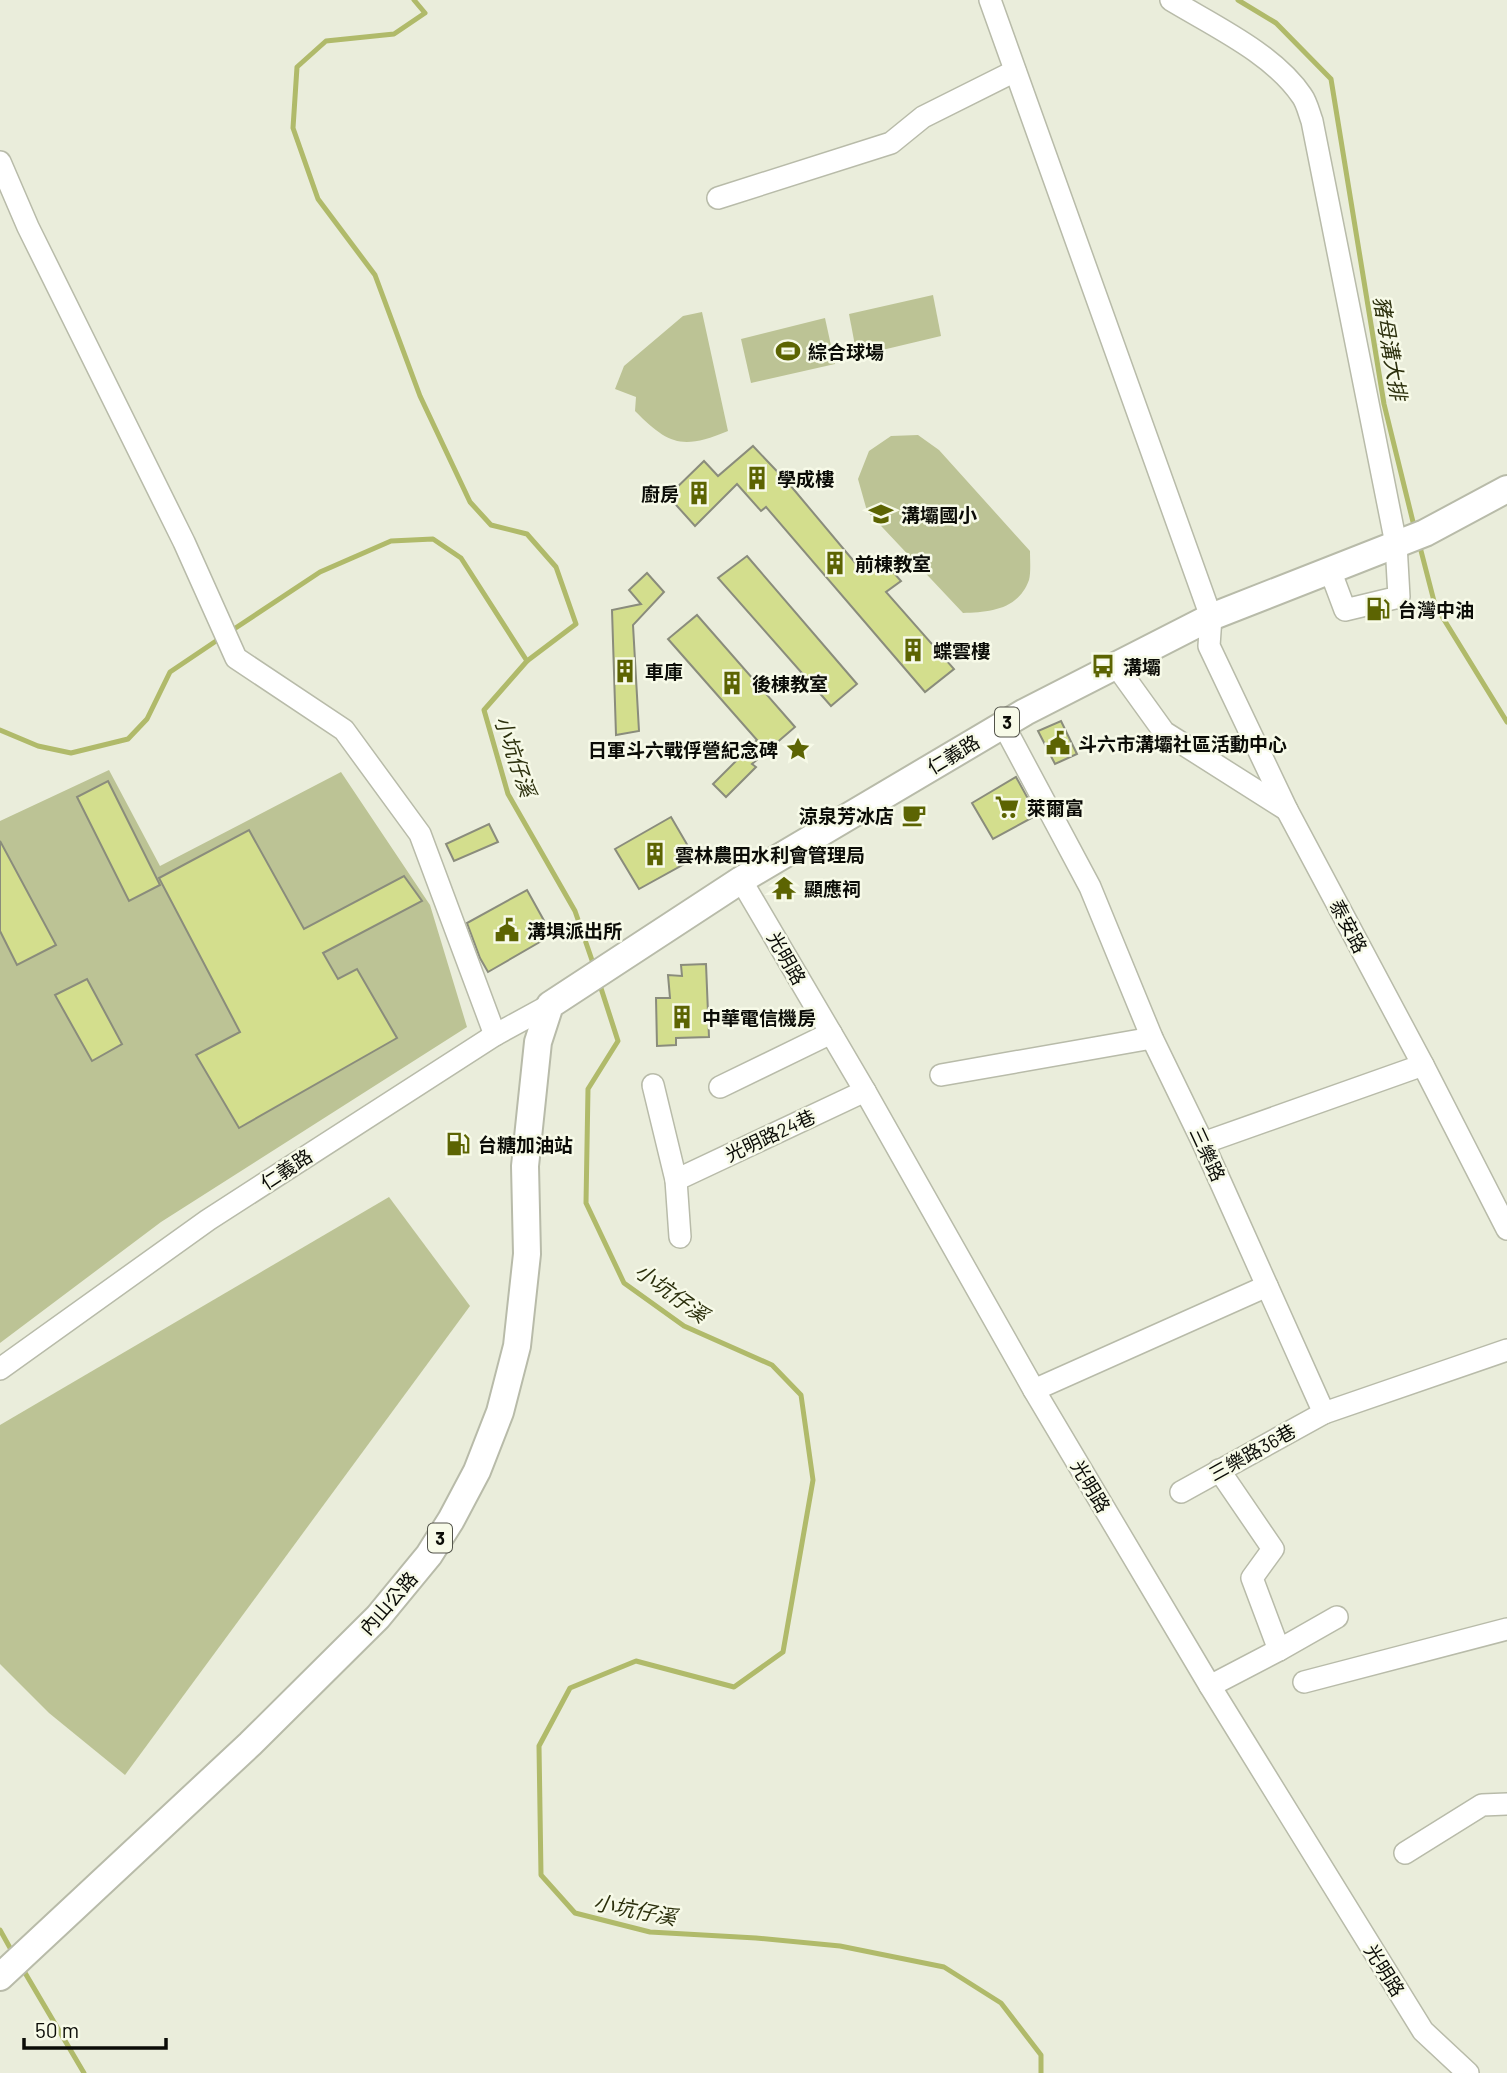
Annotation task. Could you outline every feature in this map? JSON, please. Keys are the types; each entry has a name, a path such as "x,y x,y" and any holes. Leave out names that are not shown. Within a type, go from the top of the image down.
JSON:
{"main road":[{"name":"3","path":"1474,508 1507,468"},
{"name":"3","path":"1396,544 1425,533 1507,489"},
{"name":"仁義路","path":"550,1005 741,880 1003,724 1115,664 1211,617 1396,544"},
{"name":"內山公路","path":"0,1978 250,1744 378,1617 429,1555 451,1520 477,1471 500,1412 517,1346 527,1254 525,1166 534,1072 538,1042 550,1005"}],"street":[{"name":"泰安路","path":"990,0 1211,617 1209,646 1287,810 1507,1229"},
{"path":"1171,0 1242,43 1281,71 1304,99 1312,121 1396,544 1399,597 1345,610 1330,570"},
{"path":"718,198 891,143 923,117 1015,71"},
{"path":"0,162 28,227 184,542 236,658 344,730 420,834 495,1035"},
{"path":"1115,664 1164,732 1287,810"},
{"name":"三樂路","path":"1003,724 1090,887 1152,1038 1203,1143 1324,1413"},
{"name":"光明路","path":"741,880 865,1091 1034,1390 1210,1686 1423,2031 1468,2073"},
{"name":"仁義路","path":"0,1368 208,1220 495,1035 550,1005"},
{"path":"720,1087 831,1033"},
{"path":"941,1075 1152,1038"},
{"path":"1203,1143 1423,1065"},
{"path":"653,1086 676,1180 680,1237"},
{"name":"光明路24巷","path":"676,1180 865,1091"},
{"path":"1034,1390 1267,1286"},
{"path":"1324,1413 1507,1350"},
{"name":"三樂路36巷","path":"1181,1492 1324,1413"},
{"path":"1219,1471 1273,1549 1252,1578 1279,1650"},
{"path":"1210,1686 1337,1617"},
{"path":"1304,1682 1507,1629"},
{"path":"1405,1853 1482,1804 1507,1804"}],"green space":[{"name":"綜合球場","path":"933,295 941,336 857,356 849,314"},
{"path":"702,312 728,431 699,441 677,441 657,431 635,411 636,397 615,389 624,366 683,316"},
{"name":"綜合球場","path":"825,318 835,364 751,383 741,339"},
{"path":"918,435 939,450 1030,551 1029,580 1018,598 1010,603 993,610 963,613 867,511 858,479 869,451 891,436"},
{"path":"109,770 160,866 341,772 430,905 467,1027 161,1222 0,1343 0,821"},
{"path":"389,1197 470,1306 125,1775 49,1713 0,1664 0,1425"}],"building":[{"path":"753,446 790,485 862,571 879,556 901,581 886,592 954,669 925,692 766,507 761,511 737,484 695,526 668,496 704,461 718,476"},
{"path":"747,556 857,684 831,706 718,578"},
{"name":"車庫","path":"647,573 664,592 633,625 639,731 616,735 612,610 641,604 629,590"},
{"name":"後棟教室","path":"697,615 795,727 752,764 756,767 726,797 713,784 757,740 668,639"},
{"name":"斗六市溝壩社區活動中心","path":"1061,721 1077,754 1055,764 1038,731"},
{"name":"萊爾富","path":"1016,777 1037,815 993,839 972,803"},
{"path":"108,781 160,885 129,901 77,797"},
{"name":"雲林農田水利會管理局","path":"671,817 695,858 639,889 615,849"},
{"path":"489,824 498,842 454,861 446,844"},
{"path":"249,830 304,929 404,876 422,901 323,953 338,979 357,969 397,1038 239,1128 196,1055 240,1032 159,878"},
{"path":"0,841 56,945 17,965 0,931"},
{"name":"溝埧派出所","path":"527,890 552,935 488,972 467,923"},
{"name":"中華電信機房","path":"706,964 709,1037 676,1038 676,1045 657,1046 656,998 670,998 668,975 682,976 681,965"},
{"path":"87,979 122,1044 92,1061 55,995"}],"waterway":[{"name":"小坑仔溪","path":"414,0 425,13 394,34 326,41 297,67 293,128 318,199 375,275 420,396 470,502 491,525 527,534 556,567 576,624 527,661 484,710 508,794 575,911 594,966"},
{"name":"豬母溝大排","path":"1238,0 1276,23 1331,79 1384,404 1415,530"},
{"path":"231,631 320,572 391,541 433,539 461,558 527,661"},
{"name":"豬母溝大排","path":"1419,543 1435,605 1507,722"},
{"path":"0,730 38,746 71,753 128,739 147,719 170,672 222,637"},
{"name":"小坑仔溪","path":"599,982 618,1041 588,1089 586,1203 624,1283 684,1326 772,1365 801,1395 813,1480 783,1652 734,1687 636,1661 570,1688 539,1746 541,1875 575,1913 650,1932 840,1946 944,1967 1001,2003 1041,2055 1041,2073"},
{"path":"0,1930 14,1955"},
{"path":"21,1966 84,2073"}],"place":[{"name":"綜合球場","path":"788,351"},
{"name":"學成樓","path":"757,478"},
{"name":"廚房","path":"699,493"},
{"name":"溝壩國小","path":"881,514"},
{"name":"前棟教室","path":"835,563"},
{"name":"台灣中油","path":"1378,609"},
{"name":"蝶雲樓","path":"913,650"},
{"name":"溝壩","path":"1103,666"},
{"name":"車庫","path":"625,671"},
{"name":"後棟教室","path":"732,683"},
{"name":"斗六市溝壩社區活動中心","path":"1058,743"},
{"name":"日軍斗六戰俘營紀念碑","path":"798,749"},
{"name":"萊爾富","path":"1007,807"},
{"name":"涼泉芳冰店","path":"914,815"},
{"name":"雲林農田水利會管理局","path":"655,854"},
{"name":"顯應祠","path":"784,888"},
{"name":"溝埧派出所","path":"507,930"},
{"name":"中華電信機房","path":"682,1017"},
{"name":"台糖加油站","path":"458,1144"}]}
